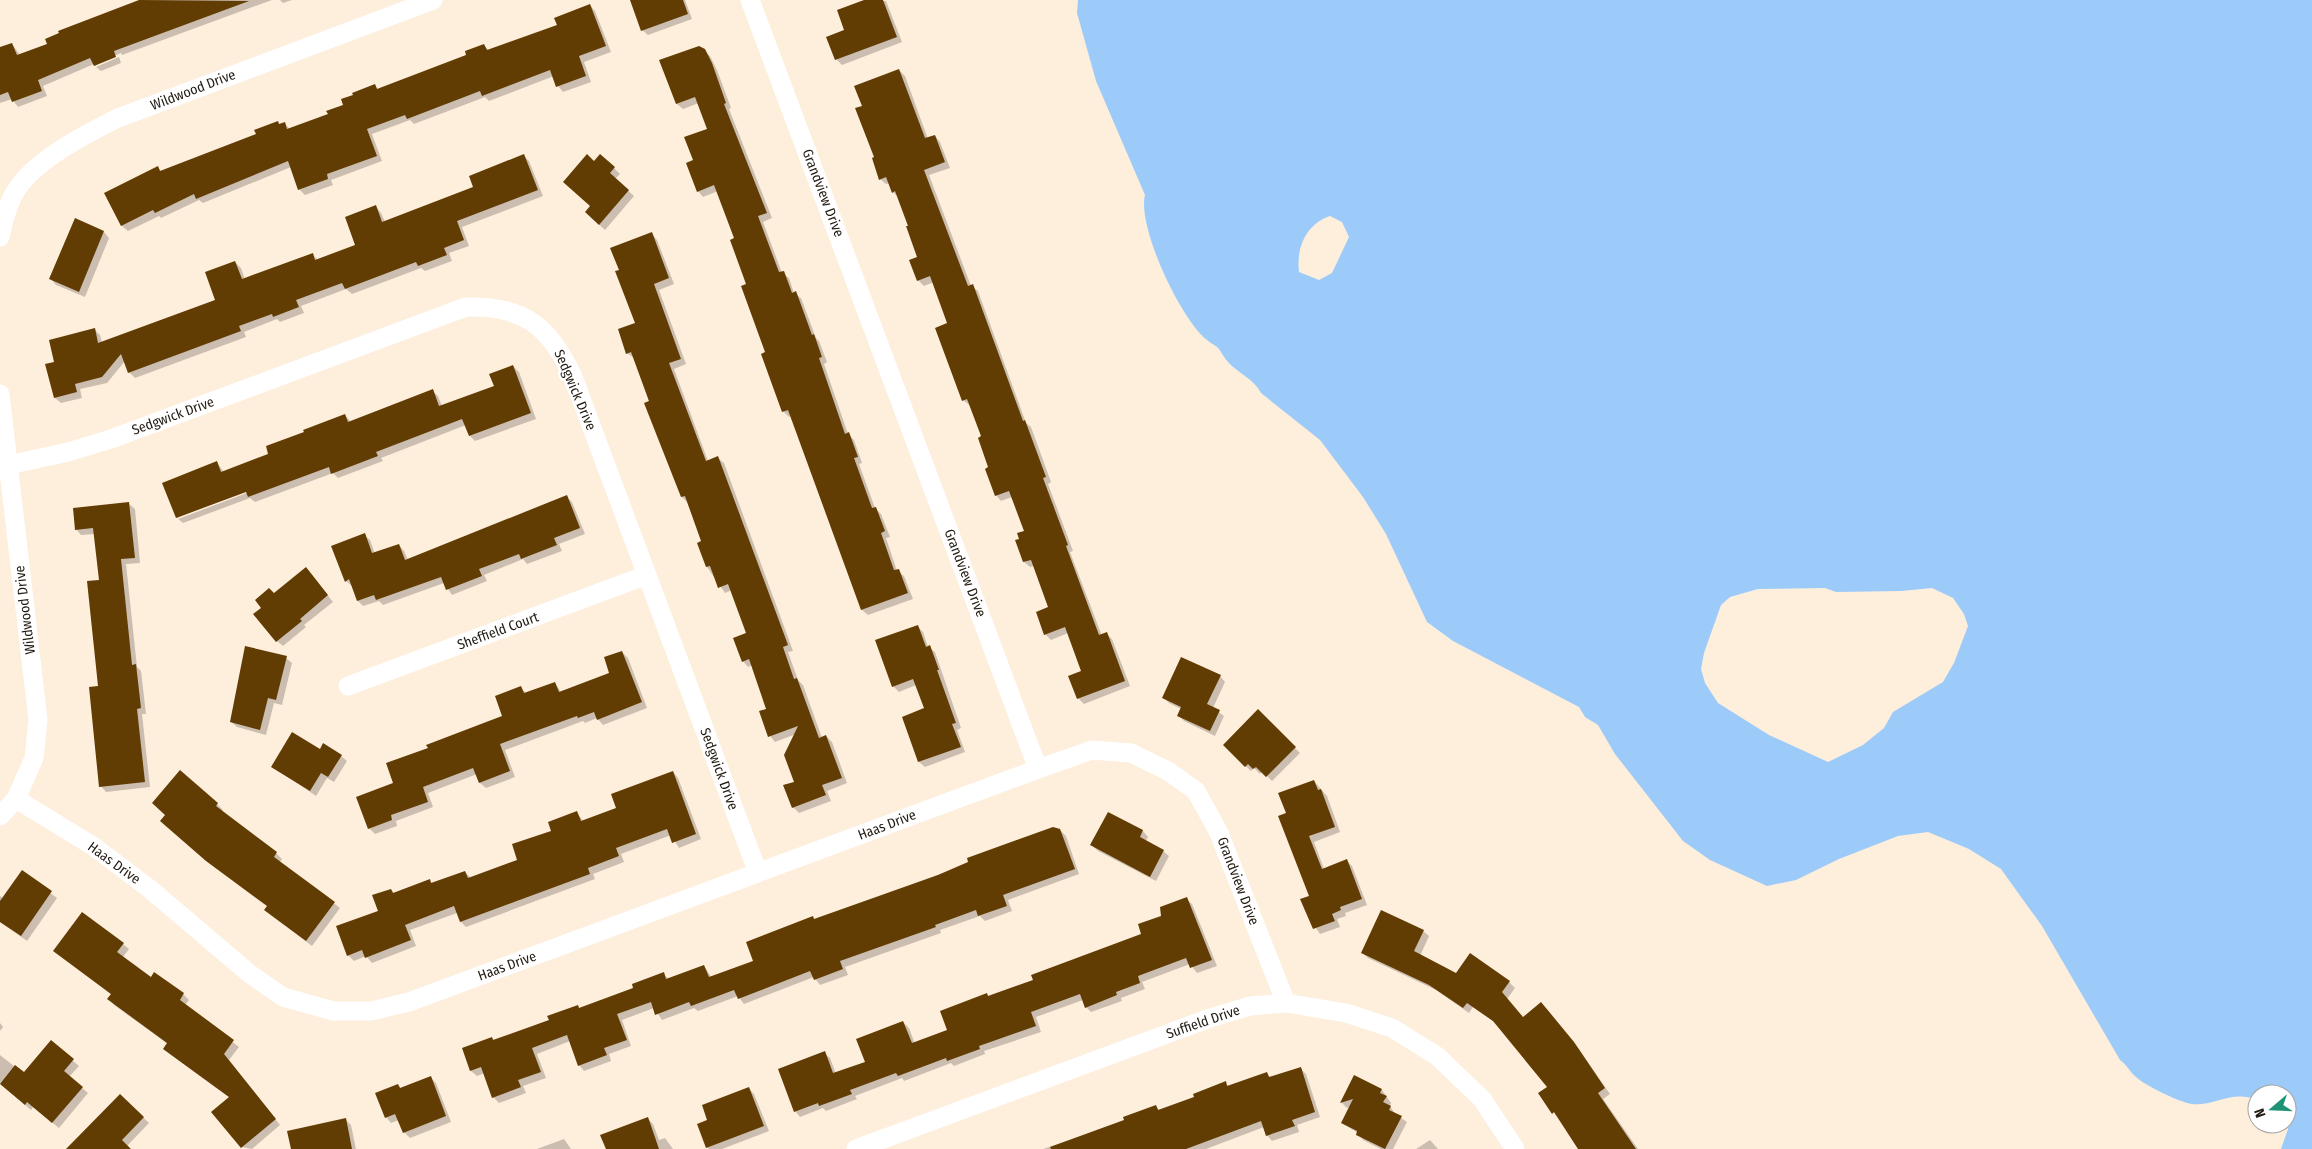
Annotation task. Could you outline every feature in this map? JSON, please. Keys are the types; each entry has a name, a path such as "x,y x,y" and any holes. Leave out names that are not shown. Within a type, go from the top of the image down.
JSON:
{"street":[{"name":"Wildwood Drive","path":"0,237 15,192 34,171 63,148 89,132 118,118 433,0"},
{"name":"Grandview Drive","path":"750,0 1038,768 1092,750 1131,753 1168,771 1196,791 1220,833 1286,1004"},
{"name":"Sedgwick Drive","path":"8,465 68,452 138,429 466,307 500,309 535,322 552,338 564,356 758,873"},
{"name":"Wildwood Drive","path":"0,394 38,720 34,758 16,799 0,816"},
{"name":"Sheffield Court","path":"348,686 647,575"},
{"name":"Haas Drive","path":"16,799 92,846 150,889 250,974 283,997 333,1011 371,1011 409,1002 1038,768"},
{"name":"Suffield Drive","path":"856,1149 1210,1018 1250,1006 1286,1004 1346,1013 1392,1028 1437,1056 1482,1099 1515,1149"}],"water":[{"path":"1078,0 2312,0 2312,1149 2281,1149 2286,1134 2297,1134 2297,1084 2247,1084 2247,1097 2231,1097 2207,1103 2192,1104 2163,1093 2136,1077 2120,1060 2042,926 2001,869 1969,849 1928,832 1898,836 1839,859 1796,880 1767,886 1710,860 1683,841 1615,754 1598,725 1585,717 1579,707 1453,641 1427,622 1386,534 1363,497 1320,440 1261,393 1250,380 1232,366 1218,348 1197,329 1185,313 1163,272 1154,250 1144,210 1145,195 1096,81 1077,13","holes":["1330,216 1342,222 1349,237 1332,273 1319,280 1299,272 1299,254 1304,238 1309,231","1825,588 1836,592 1901,591 1932,588 1953,598 1964,614 1968,626 1954,663 1943,682 1893,712 1884,728 1863,745 1828,762 1769,735 1718,703 1705,683 1701,669 1704,653 1721,605 1730,597 1758,589"]}],"building":[{"path":"139,0 249,1 114,51 116,57 94,66 90,58 38,80 42,91 12,102 8,92 0,95 0,47 12,43 17,55 47,44 45,39 59,33 58,31"},
{"path":"630,0 683,0 688,14 641,31"},
{"path":"864,0 883,0 897,37 835,60 826,37 844,30 837,10"},
{"path":"590,4 606,46 579,56 586,76 556,87 550,70 482,96 480,91 407,119 405,115 367,129 377,156 327,174 328,179 298,190 288,161 196,199 194,194 155,213 153,210 121,226 104,193 158,166 160,171 256,134 254,130 278,121 279,124 285,122 287,129 328,114 326,111 343,105 341,99 375,84 377,89 466,55 465,51 484,44 487,50 557,25 554,18"},
{"path":"699,46 705,49 712,63 726,103 724,104 767,213 758,216 779,272 784,271 792,293 796,291 812,335 814,334 822,357 819,358 845,434 849,432 858,457 854,458 872,508 876,507 885,531 881,533 894,570 899,569 908,593 861,610 788,410 782,412 761,354 765,352 741,286 746,284 730,240 734,238 714,185 697,192 686,163 693,160 684,137 707,129 695,97 676,104 659,60"},
{"path":"899,69 925,138 935,135 945,162 924,170 968,286 973,284 1023,421 1025,420 1046,477 1043,478 1068,545 1066,546 1099,635 1107,632 1125,681 1077,699 1068,676 1081,671 1065,627 1044,635 1036,612 1048,607 1031,560 1023,562 1015,540 1019,539 1017,533 1024,531 1009,491 995,496 985,469 988,467 978,438 981,436 967,399 962,401 935,328 947,323 930,276 917,281 909,260 917,257 906,226 908,226 895,191 892,193 886,177 879,180 872,158 874,157 855,108 862,106 854,86"},
{"path":"524,154 538,190 457,221 464,240 444,248 447,255 418,266 416,262 345,289 342,283 296,300 299,307 273,317 272,314 239,326 241,331 128,373 121,354 102,377 75,384 77,392 54,398 45,364 54,362 49,340 95,328 98,343 215,300 205,272 235,261 242,279 313,253 315,260 355,245 345,217 376,205 382,222 473,187 469,176"},
{"path":"587,154 594,161 600,154 615,167 610,173 629,190 599,225 585,212 590,206 563,182"},
{"path":"75,218 104,231 79,292 49,279"},
{"path":"652,232 669,278 654,284 681,359 669,363 706,461 718,456 788,645 783,647 794,679 797,678 819,738 826,735 842,778 822,785 826,795 792,808 783,785 794,782 784,755 798,726 768,737 759,711 766,709 749,659 742,662 733,638 746,633 728,584 718,588 710,566 706,567 697,543 701,541 685,496 681,497 644,403 649,401 631,352 626,354 618,329 635,323 615,271 619,270 610,248"},
{"path":"513,365 531,413 469,436 462,419 376,452 378,456 331,474 329,467 248,497 246,492 176,518 162,483 217,461 221,472 268,454 266,446 304,432 303,430 345,414 348,422 433,389 439,406 494,386 489,374"},
{"path":"567,495 580,528 554,538 557,545 521,559 519,554 479,569 482,576 446,590 441,577 376,600 374,595 357,601 349,579 345,582 331,546 365,533 372,553 399,544 405,560"},
{"path":"129,502 135,558 121,559 132,665 136,664 141,708 137,709 145,782 99,787 89,687 98,686 87,581 99,580 93,528 75,530 73,508"},
{"path":"306,567 328,595 300,619 302,621 276,642 253,614 261,608 255,600 269,588 274,593"},
{"path":"918,625 926,647 930,645 939,670 937,670 956,723 952,724 961,747 918,762 902,717 924,708 913,679 892,687 875,640"},
{"path":"245,646 287,656 276,700 268,698 260,730 230,722"},
{"path":"622,651 642,702 597,720 594,712 578,718 577,716 500,744 510,771 479,783 473,768 423,787 428,802 391,815 392,820 368,829 356,797 393,783 386,763 428,748 426,745 502,716 495,696 521,686 524,693 555,682 559,692 609,673 604,657"},
{"path":"1181,657 1221,675 1207,704 1220,710 1210,731 1177,716 1181,707 1162,698"},
{"path":"1258,709 1296,747 1266,777 1256,767 1253,769 1248,764 1245,767 1223,745"},
{"path":"292,732 320,749 323,743 342,755 328,777 321,773 310,791 271,767"},
{"path":"180,770 218,803 216,806 277,852 274,857 335,902 306,941 264,910 267,906 206,861 160,821 165,815 152,803"},
{"path":"673,771 696,834 672,843 667,829 616,848 619,856 588,868 590,874 460,922 454,906 405,925 411,940 365,958 362,950 347,956 336,926 378,911 372,895 391,889 393,893 430,879 431,883 465,871 468,878 517,860 512,844 551,831 548,822 577,811 581,821 616,808 611,794"},
{"path":"1314,780 1318,790 1321,789 1335,827 1309,836 1322,869 1347,859 1362,899 1340,907 1341,910 1332,914 1335,921 1313,929 1300,899 1309,896 1278,816 1286,813 1278,793"},
{"path":"1108,812 1143,830 1140,837 1164,850 1150,877 1090,845"},
{"path":"1053,827 1060,829 1075,869 1003,895 1007,906 978,916 976,910 935,925 936,927 840,961 843,969 814,980 810,971 738,999 734,990 691,1006 689,1002 655,1015 651,1002 617,1014 627,1040 604,1048 607,1055 578,1066 567,1035 532,1048 541,1072 518,1080 521,1087 492,1098 481,1067 470,1071 462,1048 492,1037 493,1040 549,1020 547,1016 578,1005 579,1008 633,988 632,984 664,972 666,979 704,965 709,977 753,961 746,942 813,916 814,919 938,875 968,862 967,858"},
{"path":"22,870 52,891 21,936 0,922 0,901"},
{"path":"1187,897 1212,960 1190,968 1186,958 1138,976 1140,983 1116,992 1117,995 1085,1008 1080,994 1031,1012 1036,1026 979,1046 980,1049 947,1061 946,1058 898,1076 896,1073 850,1090 852,1094 819,1106 818,1103 794,1112 778,1069 825,1051 833,1073 865,1062 856,1039 903,1021 912,1043 947,1030 940,1011 987,993 988,996 1033,980 1031,975 1141,934 1138,924 1161,916 1160,907"},
{"path":"1381,910 1424,930 1414,951 1456,973 1470,953 1510,981 1502,992 1523,1017 1541,1002 1574,1042 1605,1088 1598,1093 1636,1149 1578,1149 1554,1112 1552,1114 1538,1093 1547,1087 1493,1021 1467,1003 1463,1008 1429,985 1361,953"},
{"path":"82,912 124,943 117,952 151,977 154,972 184,993 180,1000 234,1040 224,1054 276,1119 241,1148 211,1112 229,1097 163,1049 167,1043 107,999 111,994 53,951"},
{"path":"51,1040 74,1059 64,1071 83,1087 52,1123 27,1102 25,1105 0,1084 15,1065 24,1072"},
{"path":"1301,1067 1315,1112 1292,1120 1295,1126 1266,1136 1261,1121 1186,1149 1051,1149 1050,1147 1124,1120 1123,1117 1156,1105 1158,1110 1194,1097 1193,1094 1226,1081 1227,1086 1267,1072 1269,1077"},
{"path":"1354,1075 1382,1089 1380,1093 1387,1096 1383,1102 1391,1106 1389,1110 1402,1116 1385,1149 1356,1135 1357,1131 1341,1123 1353,1099 1340,1103"},
{"path":"431,1076 446,1116 403,1133 395,1114 385,1118 375,1093 398,1084 400,1088"},
{"path":"749,1087 764,1126 706,1148 697,1124 707,1120 702,1105"},
{"path":"120,1094 144,1117 122,1140 131,1149 66,1149"},
{"path":"648,1117 659,1149 606,1149 600,1135"},
{"path":"346,1118 352,1149 291,1149 287,1131"}]}
